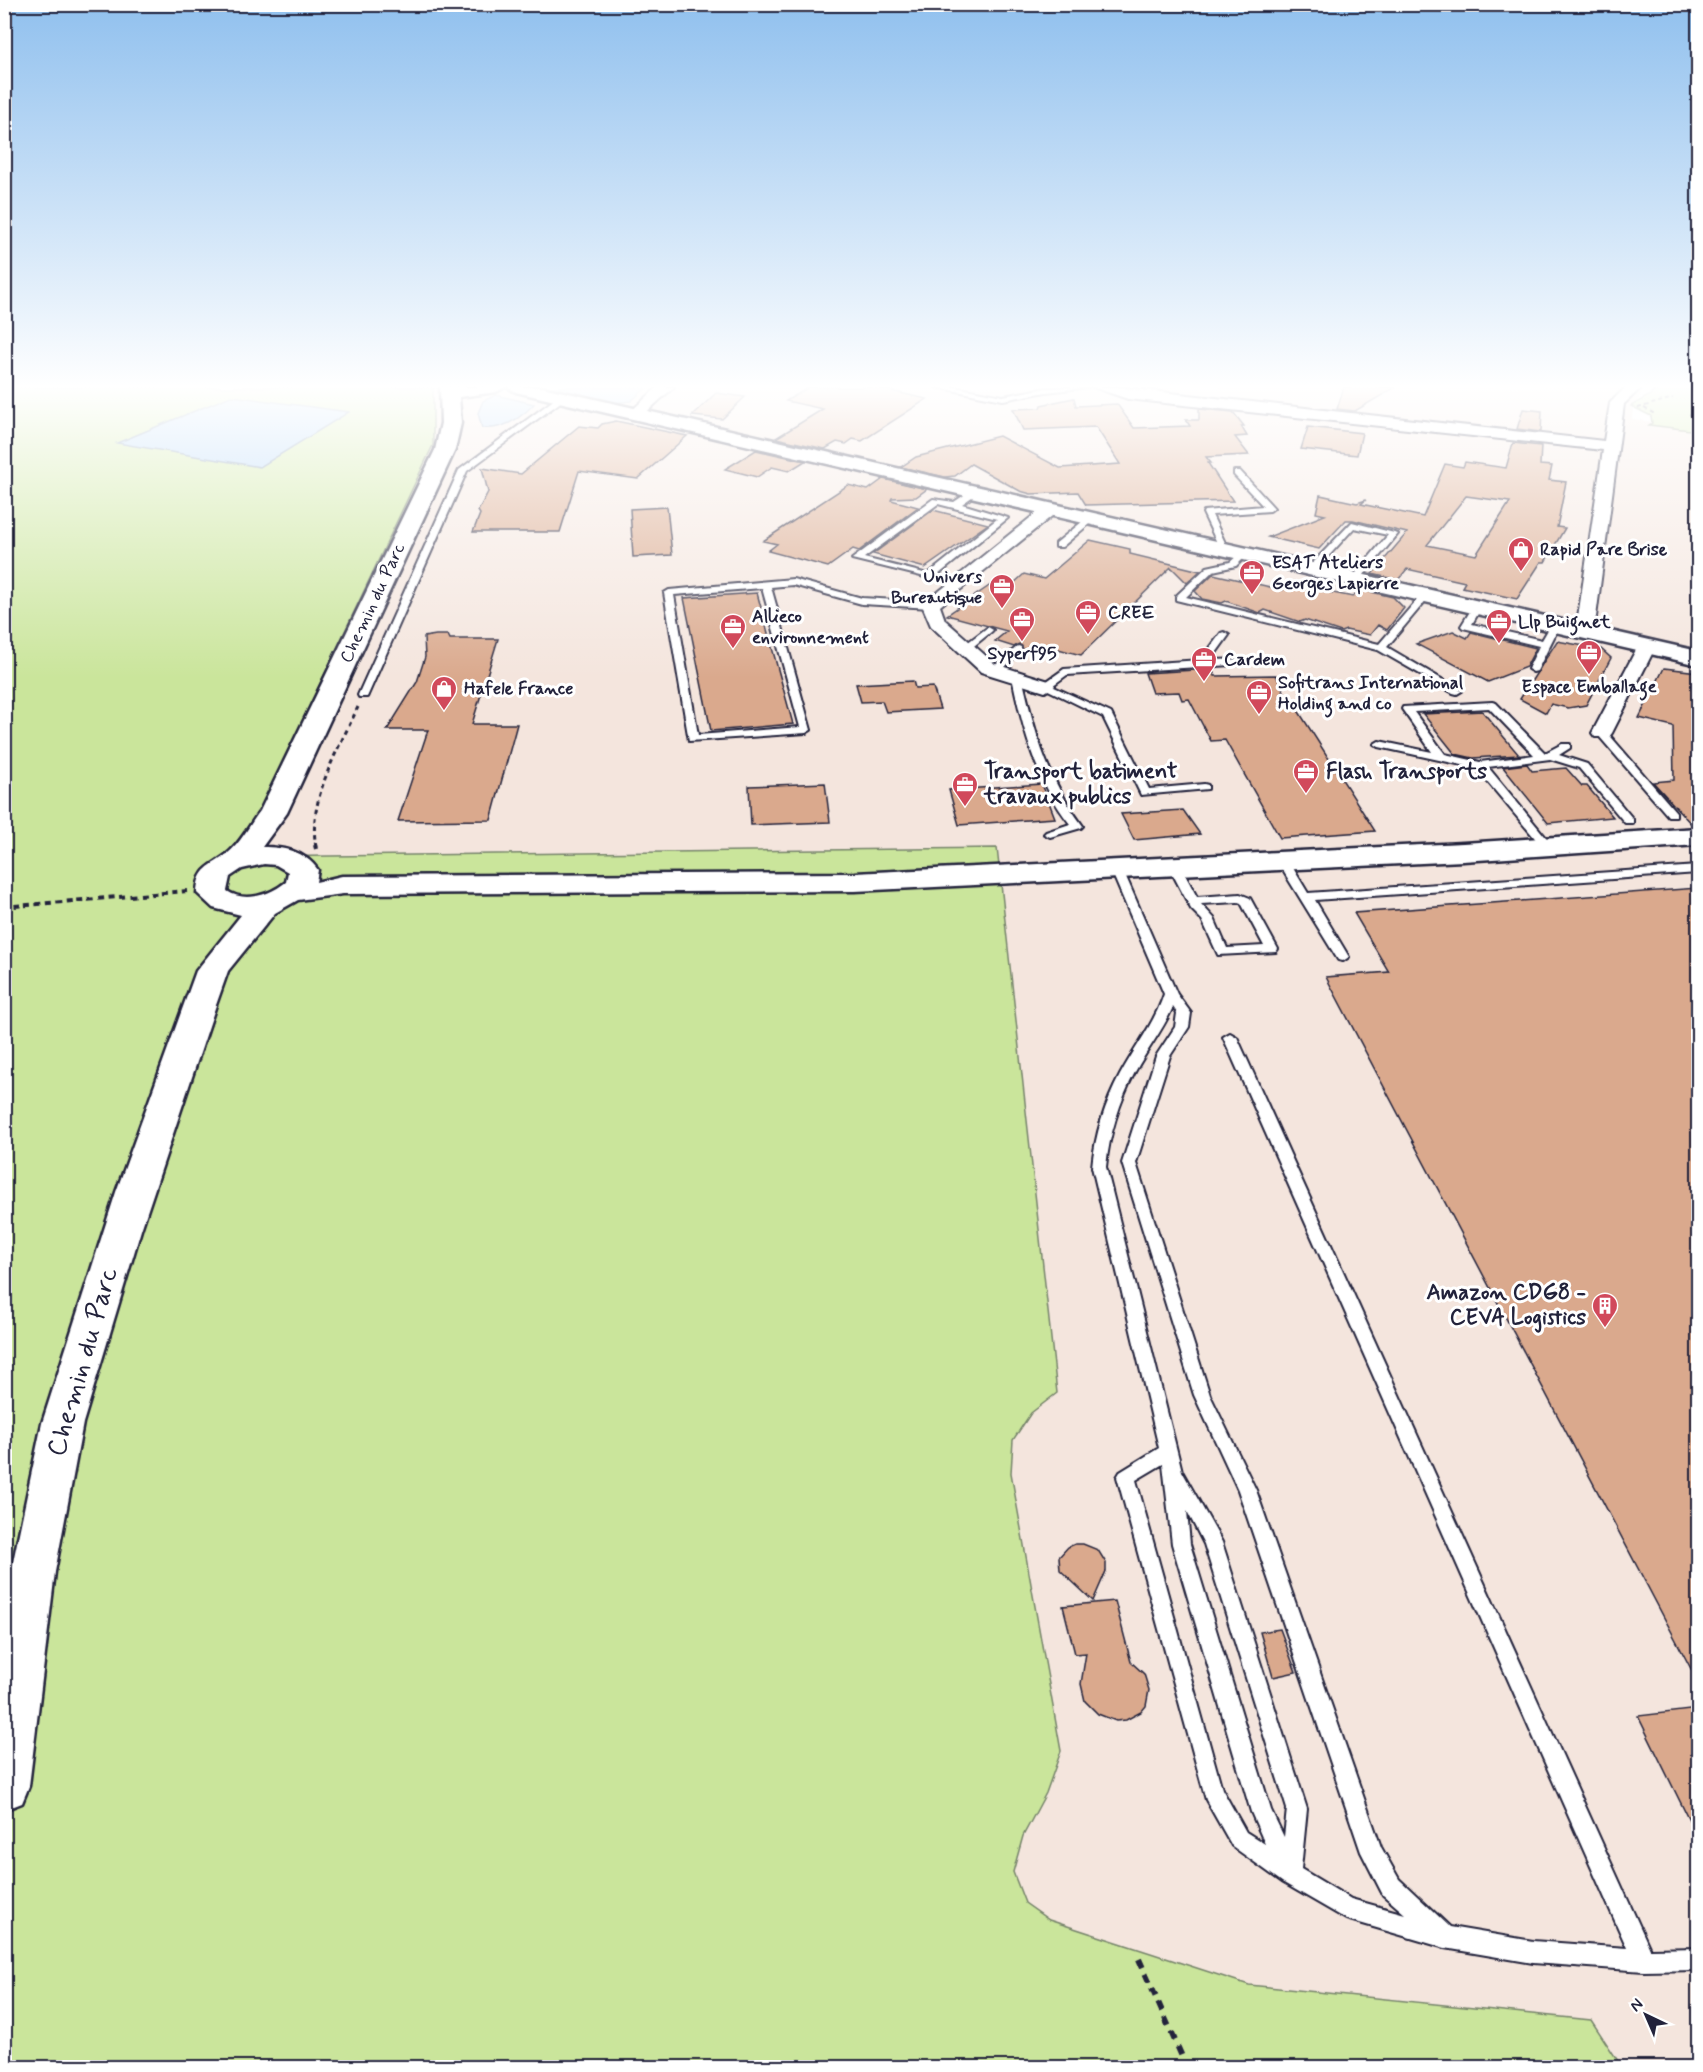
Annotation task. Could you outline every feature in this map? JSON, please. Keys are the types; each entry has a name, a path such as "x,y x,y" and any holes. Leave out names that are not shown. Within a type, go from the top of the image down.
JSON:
{"street":[{"name":"Chemin du Parc","path":"237,861 273,813 429,484"},
{"path":"938,484 1477,608 1550,635 1582,631 1698,658"},
{"path":"1582,631 1587,618 1607,484"},
{"path":"1045,686 988,668 937,622 931,605 1051,509"},
{"path":"1602,733 1647,646"},
{"path":"273,813 276,836 293,875"},
{"path":"222,954 217,873 237,861 265,855 293,875 323,890 342,885 855,882 1175,867 1698,837"},
{"path":"219,896 246,906 293,875"},
{"path":"222,954 293,875"},
{"name":"Chemin du Parc","path":"4,1786 24,1619 35,1549 58,1442 93,1320 156,1123 212,971 222,954"}],"lane":[{"path":"363,695 457,484"},
{"path":"1247,484 1270,508 1207,513 1234,552 1233,564 1210,569 1179,598 1381,648 1457,691"},
{"path":"955,504 1004,518 930,577 856,559 936,501 955,504 975,492"},
{"path":"1059,544 1091,519"},
{"path":"1312,570 1352,525 1395,534 1355,579"},
{"path":"766,585 806,730 693,739 669,593 793,582 862,601 931,605"},
{"path":"1381,648 1425,596"},
{"path":"966,648 988,630"},
{"path":"1204,663 1224,635"},
{"path":"1533,669 1550,635"},
{"path":"996,670 1018,649"},
{"path":"1204,787 1145,792 1107,715 1045,686 1064,672 1245,662"},
{"path":"1017,677 1028,731 1061,808 1077,826 1050,834"},
{"path":"1442,758 1407,708 1492,705 1546,756 1583,766 1629,821"},
{"path":"1602,733 1672,814"},
{"path":"1379,744 1480,765 1546,756 1566,746"},
{"path":"1480,765 1548,847"},
{"path":"1283,861 1304,897 1312,904 1343,957"},
{"path":"1175,867 1192,901 1208,918 1222,952 1272,949 1246,901 1240,898 1192,901"},
{"path":"1117,870 1171,994 1184,1013 1182,1026 1163,1056 1129,1163 1202,1395 1248,1490 1372,1852 1391,1887 1445,1937"},
{"path":"1304,897 1698,870"},
{"path":"1171,994 1163,1018 1127,1075 1100,1150 1099,1167 1174,1473 1180,1544 1260,1812 1290,1874"},
{"path":"1230,1037 1644,1960"},
{"path":"1169,1450 1126,1477 1213,1794 1239,1839 1290,1874 1347,1908 1445,1937 1533,1952 1644,1960 1698,1959"},
{"path":"1174,1473 1213,1542 1297,1809 1290,1874"}],"path":[{"path":"293,875 314,847 313,837 323,788 363,695"},
{"path":"4,907 219,896"},
{"path":"1139,1959 1187,2067"}],"shaded area":[{"path":"415,484 1698,484 1698,2067 1622,2067 1591,2020 1249,1985 1049,1920 1025,1903 1013,1872 1023,1836 1046,1793 1061,1751 1011,1473 1013,1440 1030,1413 1057,1393 786,853 238,858"}],"green space":[{"path":"5,484 415,484 238,857 997,848 1057,1393 1031,1413 1013,1440 1011,1473 1061,1751 1046,1793 1023,1836 1013,1872 1025,1903 1049,1920 1249,1985 1591,2020 1622,2067 5,2068"}],"building":[{"path":"486,484 575,484 560,532 473,532 480,514 478,511 488,492"},
{"path":"877,484 904,484 927,489 916,497 892,498 891,500 918,507 859,551 853,549 828,567 768,551 777,544 763,541 848,485 868,490"},
{"path":"1007,484 1222,484 1233,501 1086,505 1078,492 1031,494"},
{"path":"1437,484 1566,484 1557,527 1565,528 1545,562 1541,562 1517,599 1462,587 1465,582 1407,569 1398,580 1372,574 1407,533 1346,520 1319,549 1268,537 1325,515 1316,513 1320,495 1357,503 1366,500 1361,504 1423,517","holes":["1466,496 1510,502 1476,555 1427,545"]},
{"path":"667,507 672,555 633,557 630,509"},
{"path":"933,510 988,524 925,568 873,554"},
{"path":"1090,540 1130,549 1130,554 1200,571 1187,583 1171,567 1081,655 1043,645 1035,652 1023,649 1019,644 1014,647 995,641 1007,631 947,615 998,580 1013,584 1024,574 1044,579"},
{"path":"1213,574 1283,590 1288,584 1353,597 1359,589 1393,597 1404,608 1387,630 1378,625 1370,635 1346,630 1341,632 1265,610 1260,613 1226,601 1222,603 1202,599 1195,591"},
{"path":"757,593 793,724 711,731 684,598"},
{"path":"1453,631 1467,638 1471,632 1536,648 1526,667 1488,682 1416,644"},
{"path":"448,635 450,639 498,639 472,724 517,724 491,820 398,821 428,730 387,730 417,682 425,657 424,637"},
{"path":"1557,641 1601,649 1611,658 1586,705 1568,708 1551,704 1546,713 1520,699"},
{"path":"1664,668 1698,672 1698,826 1693,826 1653,782 1674,780 1673,726 1639,718"},
{"path":"1212,669 1215,676 1276,675 1290,704 1294,704 1375,831 1280,838 1225,740 1211,741 1189,699 1182,700 1179,692 1152,693 1145,673"},
{"path":"913,681 915,688 933,687 940,709 886,712 882,701 861,702 856,684"},
{"path":"1482,711 1519,755 1473,758 1455,754 1423,714"},
{"path":"1527,764 1532,771 1566,768 1582,786 1587,786 1613,817 1548,823 1503,767"},
{"path":"825,783 830,822 751,825 749,786"},
{"path":"1042,784 1055,818 959,825 949,790"},
{"path":"1183,810 1200,834 1134,840 1121,814"},
{"name":"Amazon CDG8 - CEVA Logistics","path":"1698,888 1698,1682 1326,977 1389,972 1354,913"},
{"path":"1083,1544 1098,1550 1106,1563 1106,1571 1093,1601 1060,1570 1059,1557 1068,1547"},
{"path":"1115,1601 1131,1662 1144,1674 1149,1690 1146,1706 1141,1712 1126,1720 1116,1721 1098,1714 1085,1701 1081,1684 1086,1653 1075,1654 1063,1606"},
{"path":"1280,1629 1296,1672 1273,1677 1260,1632"},
{"path":"1698,1709 1698,1838 1638,1716"}],"place":[{"name":"Rapid Pare Brise","path":"1521,573"},
{"name":"ESAT Ateliers Georges Lapierre","path":"1252,596"},
{"name":"Univers Bureautique","path":"1002,610"},
{"name":"CREE","path":"1088,636"},
{"name":"Syperf95","path":"1022,643"},
{"name":"Llp Buignet","path":"1499,645"},
{"name":"Allieco environnement","path":"733,650"},
{"name":"Espace Emballage","path":"1589,676"},
{"name":"Cardem","path":"1204,683"},
{"name":"Hafele France","path":"444,712"},
{"name":"Sofitrans International Holding and co","path":"1259,716"},
{"name":"Flash Transports","path":"1306,795"},
{"name":"Transport batiment travaux publics","path":"965,808"},
{"name":"Amazon CDG8 - CEVA Logistics","path":"1605,1329"}]}
